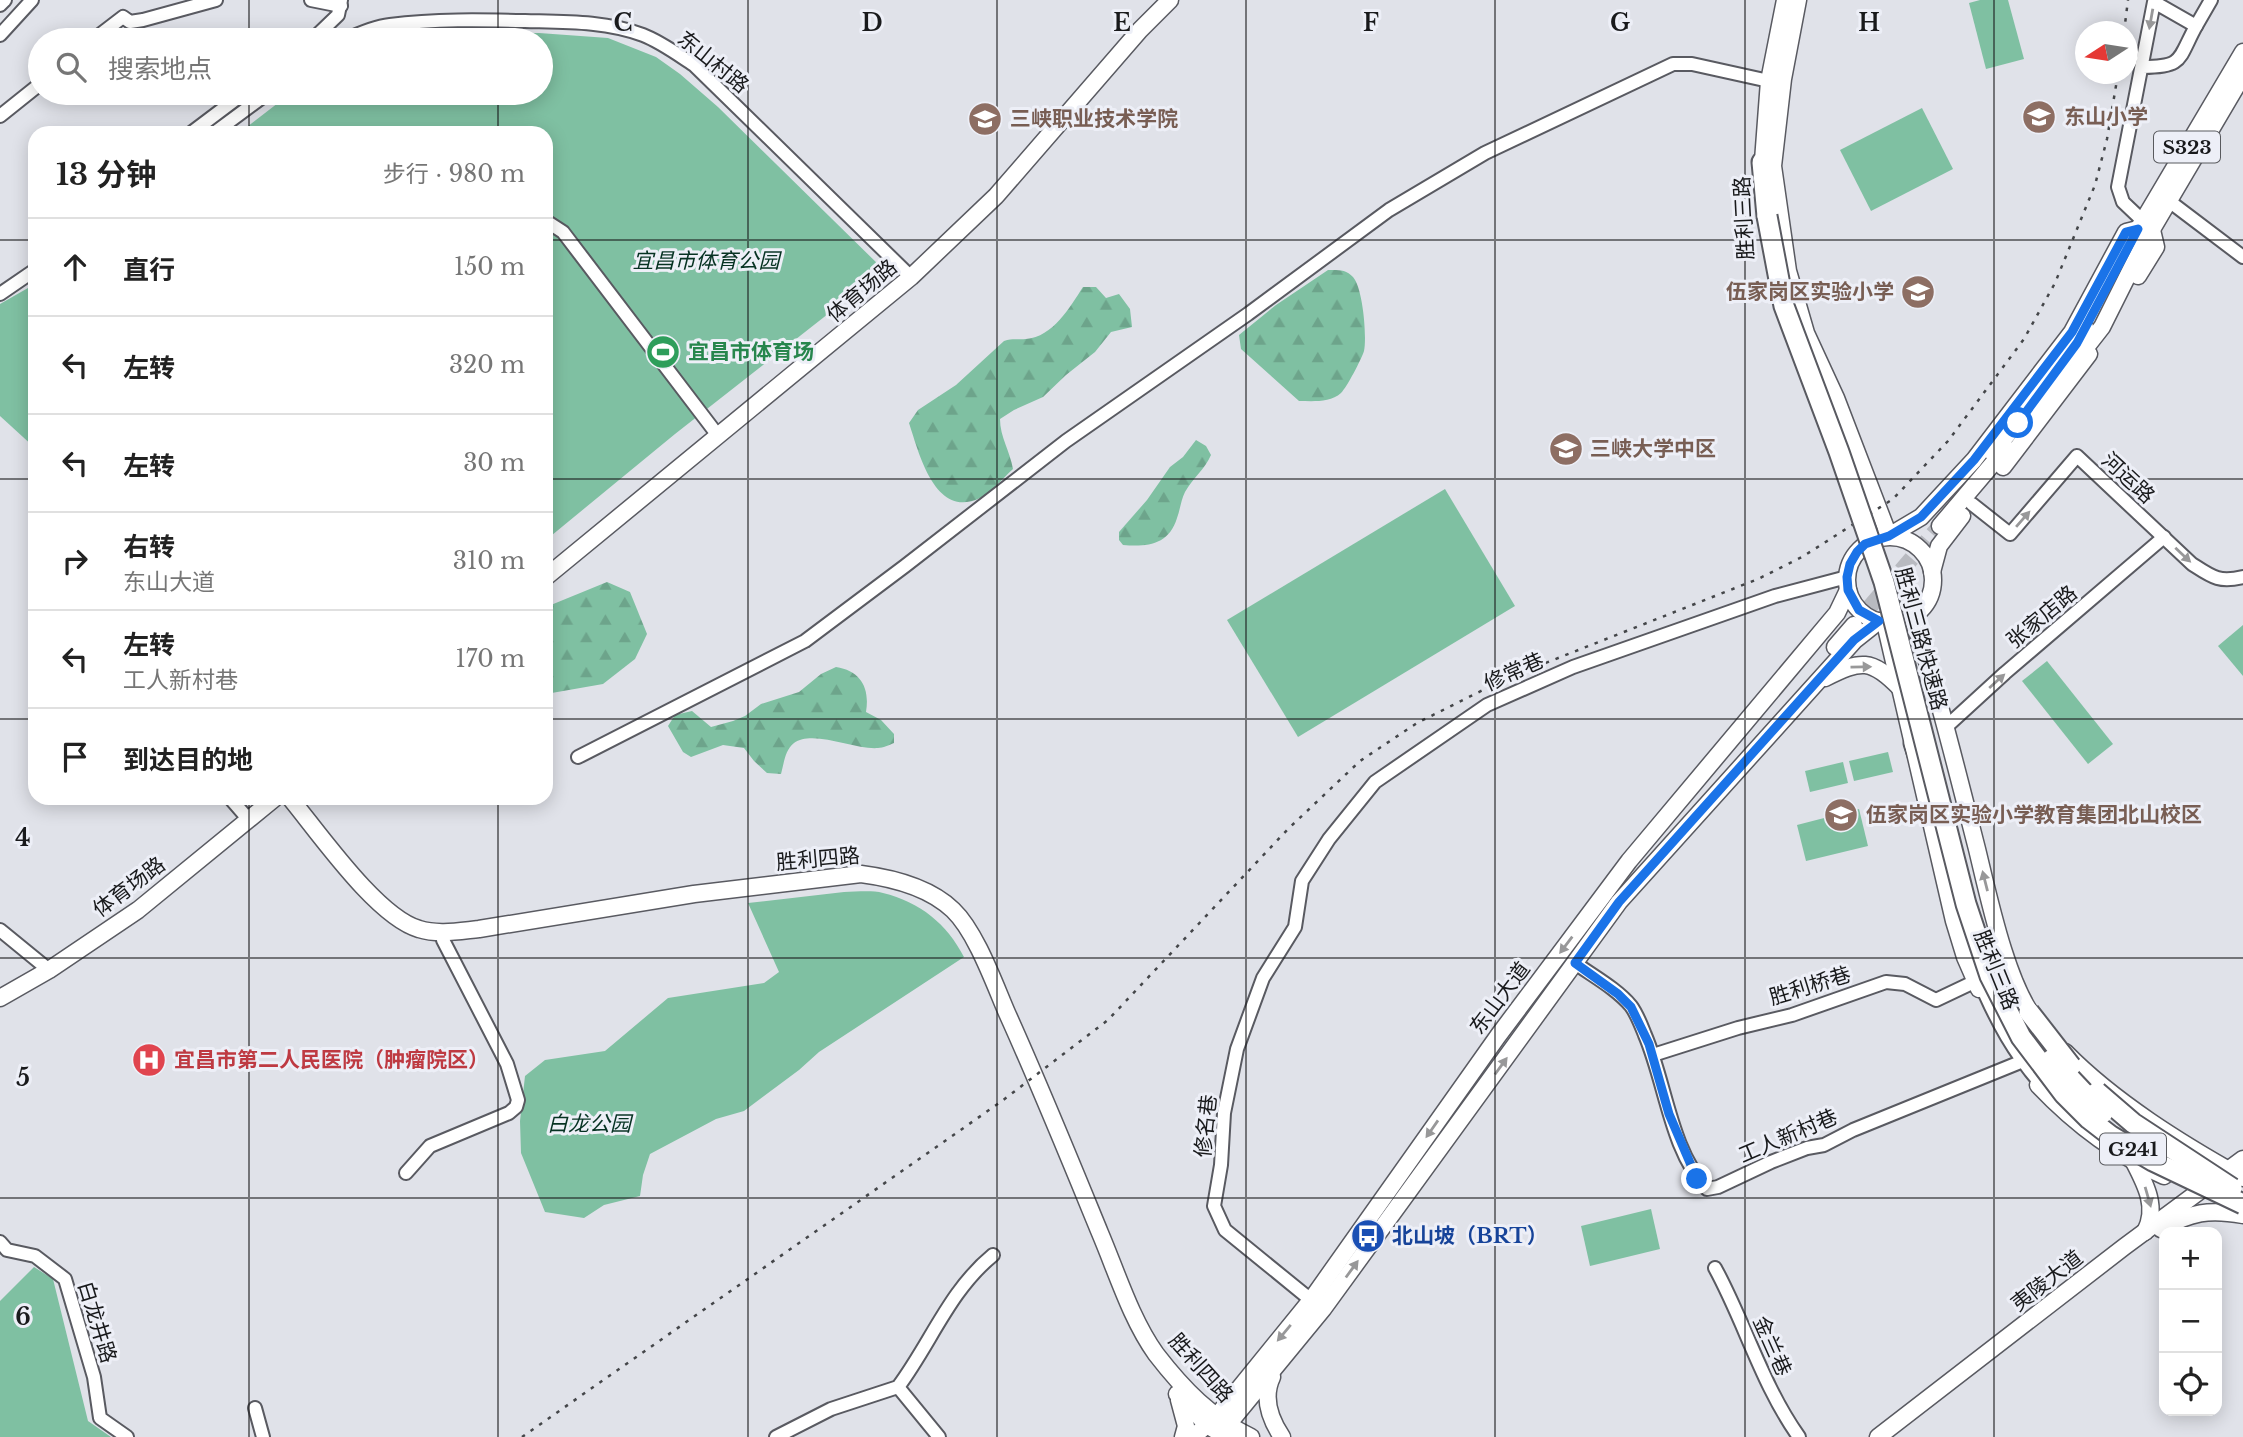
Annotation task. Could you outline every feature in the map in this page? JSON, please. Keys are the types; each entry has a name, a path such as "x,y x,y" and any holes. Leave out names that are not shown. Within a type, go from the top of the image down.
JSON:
{"highway":[{"name":"胜利三路快速路","path":"1768,164 1770,216 1790,304 1874,518 1912,638 1987,942 2011,1000 2048,1064"},
{"path":"1914,743 1925,774 1955,897 1990,998 2022,1057 2051,1089 2089,1119"},
{"path":"2029,1012 2058,1053 2122,1114 2170,1149 2239,1179"},
{"name":"G241","path":"2048,1064 2064,1094 2111,1136 2153,1161 2239,1179"},
{"name":"G241","path":"2048,1064 2103,1114 2170,1157 2239,1179"}],"main road":[{"name":"体育场路","path":"553,560 908,274 992,186 1132,25 1159,0"},
{"name":"体育场路","path":"553,571 908,274 996,196 1140,30 1170,0"},
{"name":"胜利三路","path":"1786,0 1769,81 1768,164 1786,262 1795,302 1889,536"},
{"name":"胜利三路","path":"1798,0 1761,216 1772,289 1794,359 1865,544"},
{"name":"S323","path":"2142,233 2243,52"},
{"name":"S323","path":"2142,233 2169,201 2243,75"},
{"path":"2126,232 2142,233 2156,247 2107,329 2029,435 1972,505 1940,546 1932,572 1929,596 1923,607 1913,616 1899,622 1882,622 1859,610 1847,584 1850,564 1857,552 1865,544 1889,536 1921,517 1974,460 2072,332 2126,232"},
{"path":"1936,523 2102,327 2142,233"},
{"path":"1889,536 1913,544 1928,561 1932,572"},
{"name":"东山大道","path":"1219,1429 1238,1389 1311,1300 1498,1036 1629,861 1837,612 1847,584"},
{"name":"胜利三路","path":"1913,616 1946,727 2002,943 2029,1012 2078,1065 2100,1084 2239,1179"},
{"path":"1607,891 1850,622 1761,734 1704,794 1622,893 1619,902"},
{"name":"胜利三路","path":"1882,622 1914,743 1954,921 1965,957 1999,1033 2018,1063 2066,1112 2090,1132 2134,1162 2243,1212"},
{"name":"东山大道","path":"1194,1437 1219,1429 1276,1368 1323,1309 1619,902 1854,640 1882,622"},
{"path":"1817,682 1855,665 1869,665 1884,671 1900,688"},
{"name":"体育场路","path":"0,998 137,900 253,805"},
{"name":"体育场路","path":"0,988 45,967 138,910 269,805"},
{"name":"胜利四路","path":"284,805 372,909 403,932 443,940 481,937 695,901 852,884 886,885 915,895 943,911 959,929 978,966 1075,1193 1124,1317 1148,1359 1219,1429 1251,1437"},
{"name":"胜利四路","path":"296,805 382,906 405,924 421,930 448,932 479,929 694,894 860,874 885,877 910,885 940,900 953,909 965,923 985,963 1037,1079 1131,1308 1155,1352 1179,1387"},
{"path":"2177,1138 2208,1151 2229,1155 2243,1152"},
{"path":"2134,1162 2151,1203 2152,1231 2199,1213 2243,1212"},
{"name":"夷陵大道","path":"1878,1437 2202,1193 2239,1179"},
{"name":"夷陵大道","path":"1889,1437 2152,1231"},
{"path":"1276,1368 1266,1393 1274,1426 1282,1437"},
{"path":"1179,1387 1211,1400 1230,1396 1238,1389"},
{"path":"1179,1387 1186,1426 1183,1437"}],"street":[{"path":"0,5 5,0"},
{"path":"0,36 32,0"},
{"path":"109,28 123,17 130,22 143,20 216,0"},
{"path":"311,0 341,3 338,15 326,28"},
{"path":"2143,67 2169,67 2177,61 2211,0"},
{"path":"2142,233 2123,202 2118,187 2154,2 2196,26"},
{"name":"东山村路","path":"376,28 479,20 579,22 643,35 694,65 908,274"},
{"path":"578,757 805,641 1066,441 1248,314 1389,209 1485,153 1673,64 1692,64 1769,81"},
{"path":"0,116 28,94"},
{"path":"200,126 228,105"},
{"path":"223,126 252,105"},
{"path":"2169,201 2243,254"},
{"path":"553,225 563,232 713,429"},
{"path":"0,294 28,275"},
{"name":"河运路","path":"1972,505 2010,534 2077,456 2192,564 2212,578 2227,580 2243,577"},
{"name":"张家店路","path":"1946,727 2164,537"},
{"name":"修常巷","path":"1295,927 1302,881 1329,839 1375,782 1487,705 1573,667 1775,596 1847,584"},
{"path":"236,805 243,813"},
{"name":"修名巷","path":"1295,927 1263,978 1237,1049 1224,1113 1221,1165 1214,1206 1225,1230 1311,1300"},
{"path":"0,930 45,967"},
{"path":"405,1173 430,1146 509,1113 516,1107 518,1100 507,1064 443,940"},
{"name":"工人新村巷","path":"1575,963 1618,994 1631,1007 1653,1055 1669,1114 1688,1161 1697,1179 1707,1189 1718,1187 2018,1063"},
{"name":"胜利桥巷","path":"1653,1055 1738,1028 1792,1015 1886,982 1905,984 1936,1000 1976,981"},
{"name":"白龙井路","path":"0,1242 7,1250 35,1256 65,1279 94,1377 100,1418 127,1437"},
{"path":"776,1437 831,1409 898,1387 953,1297 974,1271 993,1255"},
{"name":"金兰巷","path":"1715,1268 1765,1380 1783,1415 1799,1437"},
{"path":"898,1387 939,1437"},
{"path":"255,1408 263,1437"}],"green space":[{"path":"1980,0 2008,0 2024,59 1986,69 1969,3"},
{"name":"宜昌市体育场","path":"553,34 608,38 656,57 680,74 718,107 884,270 675,434 553,534 553,126 248,126 275,105 553,105"},
{"path":"1922,108 1953,169 1871,211 1840,150"},
{"path":"1328,270 1341,270 1353,277 1356,283 1363,313 1364,351 1341,393 1326,400 1299,401 1241,349 1239,335 1276,305"},
{"path":"1083,287 1096,287 1106,298 1119,294 1130,309 1132,327 1111,332 1095,352 1043,397 1000,419 1013,469 980,498 964,502 951,500 940,492 931,480 909,423 918,410 956,385 1004,341 1036,337 1052,327"},
{"path":"28,288 28,442 0,416 0,304"},
{"path":"1196,440 1206,446 1211,455 1185,492 1169,534 1149,544 1123,545 1119,540 1119,532 1147,500 1170,467 1183,457"},
{"path":"1445,489 1515,606 1298,737 1227,620"},
{"path":"607,582 630,592 647,634 635,659 603,684 553,693 553,604"},
{"path":"2243,625 2243,676 2218,646"},
{"path":"2047,661 2113,744 2088,764 2022,681"},
{"path":"836,667 852,672 862,682 867,695 866,712 881,720 894,734 894,743 882,748 869,748 823,739 802,739 789,749 781,774 767,773 744,748 723,745 691,757 683,752 668,726 675,715 692,711 711,727 733,721 761,704 799,692 821,674"},
{"path":"1888,752 1893,772 1854,781 1849,761"},
{"path":"1843,762 1848,783 1810,792 1805,771"},
{"path":"1859,809 1868,846 1806,861 1797,825"},
{"name":"白龙公园","path":"844,892 878,892 909,902 941,925 964,957 819,1052 744,1111 716,1119 650,1154 640,1196 604,1205 584,1218 545,1212 521,1153 520,1121 525,1076 545,1060 605,1051 668,998 764,983 779,972 748,903"},
{"path":"1651,1209 1660,1249 1590,1266 1581,1226"},
{"path":"34,1267 53,1279 88,1421 111,1437 0,1437 0,1301"}],"tunnel":[{"path":"1854,625 1940,526"}],"railway":[{"path":"2125,21 2128,0"},
{"path":"522,1437 1002,1101 1108,1020 1288,829 1360,761 1417,723 1505,679 1758,579 1802,557 1893,499 1948,441 2024,339 2055,283 2095,185 2107,139 2116,84"}],"place":[{"name":"东山小学","path":"2039,117"},
{"name":"三峡职业技术学院","path":"985,119"},
{"name":"伍家岗区实验小学","path":"1918,292"},
{"name":"宜昌市体育场","path":"663,352"},
{"name":"三峡大学中区","path":"1566,449"},
{"name":"伍家岗区实验小学教育集团北山校区","path":"1841,815"},
{"name":"宜昌市第二人民医院（肿瘤院区）","path":"149,1060"},
{"name":"北山坡（BRT）","path":"1368,1236"}],"route":[{"path":"1697,1179 1669,1114 1649,1044 1631,1007 1618,994 1575,963 1619,902 1854,640 1879,621 1859,610 1848,590 1850,564 1857,552 1865,544 1889,536 1921,517 1974,460 2072,332 2126,232 2138,229 2077,343 2018,423"}],"park label":[{"name":"宜昌市体育公园","path":"706,261"}]}
